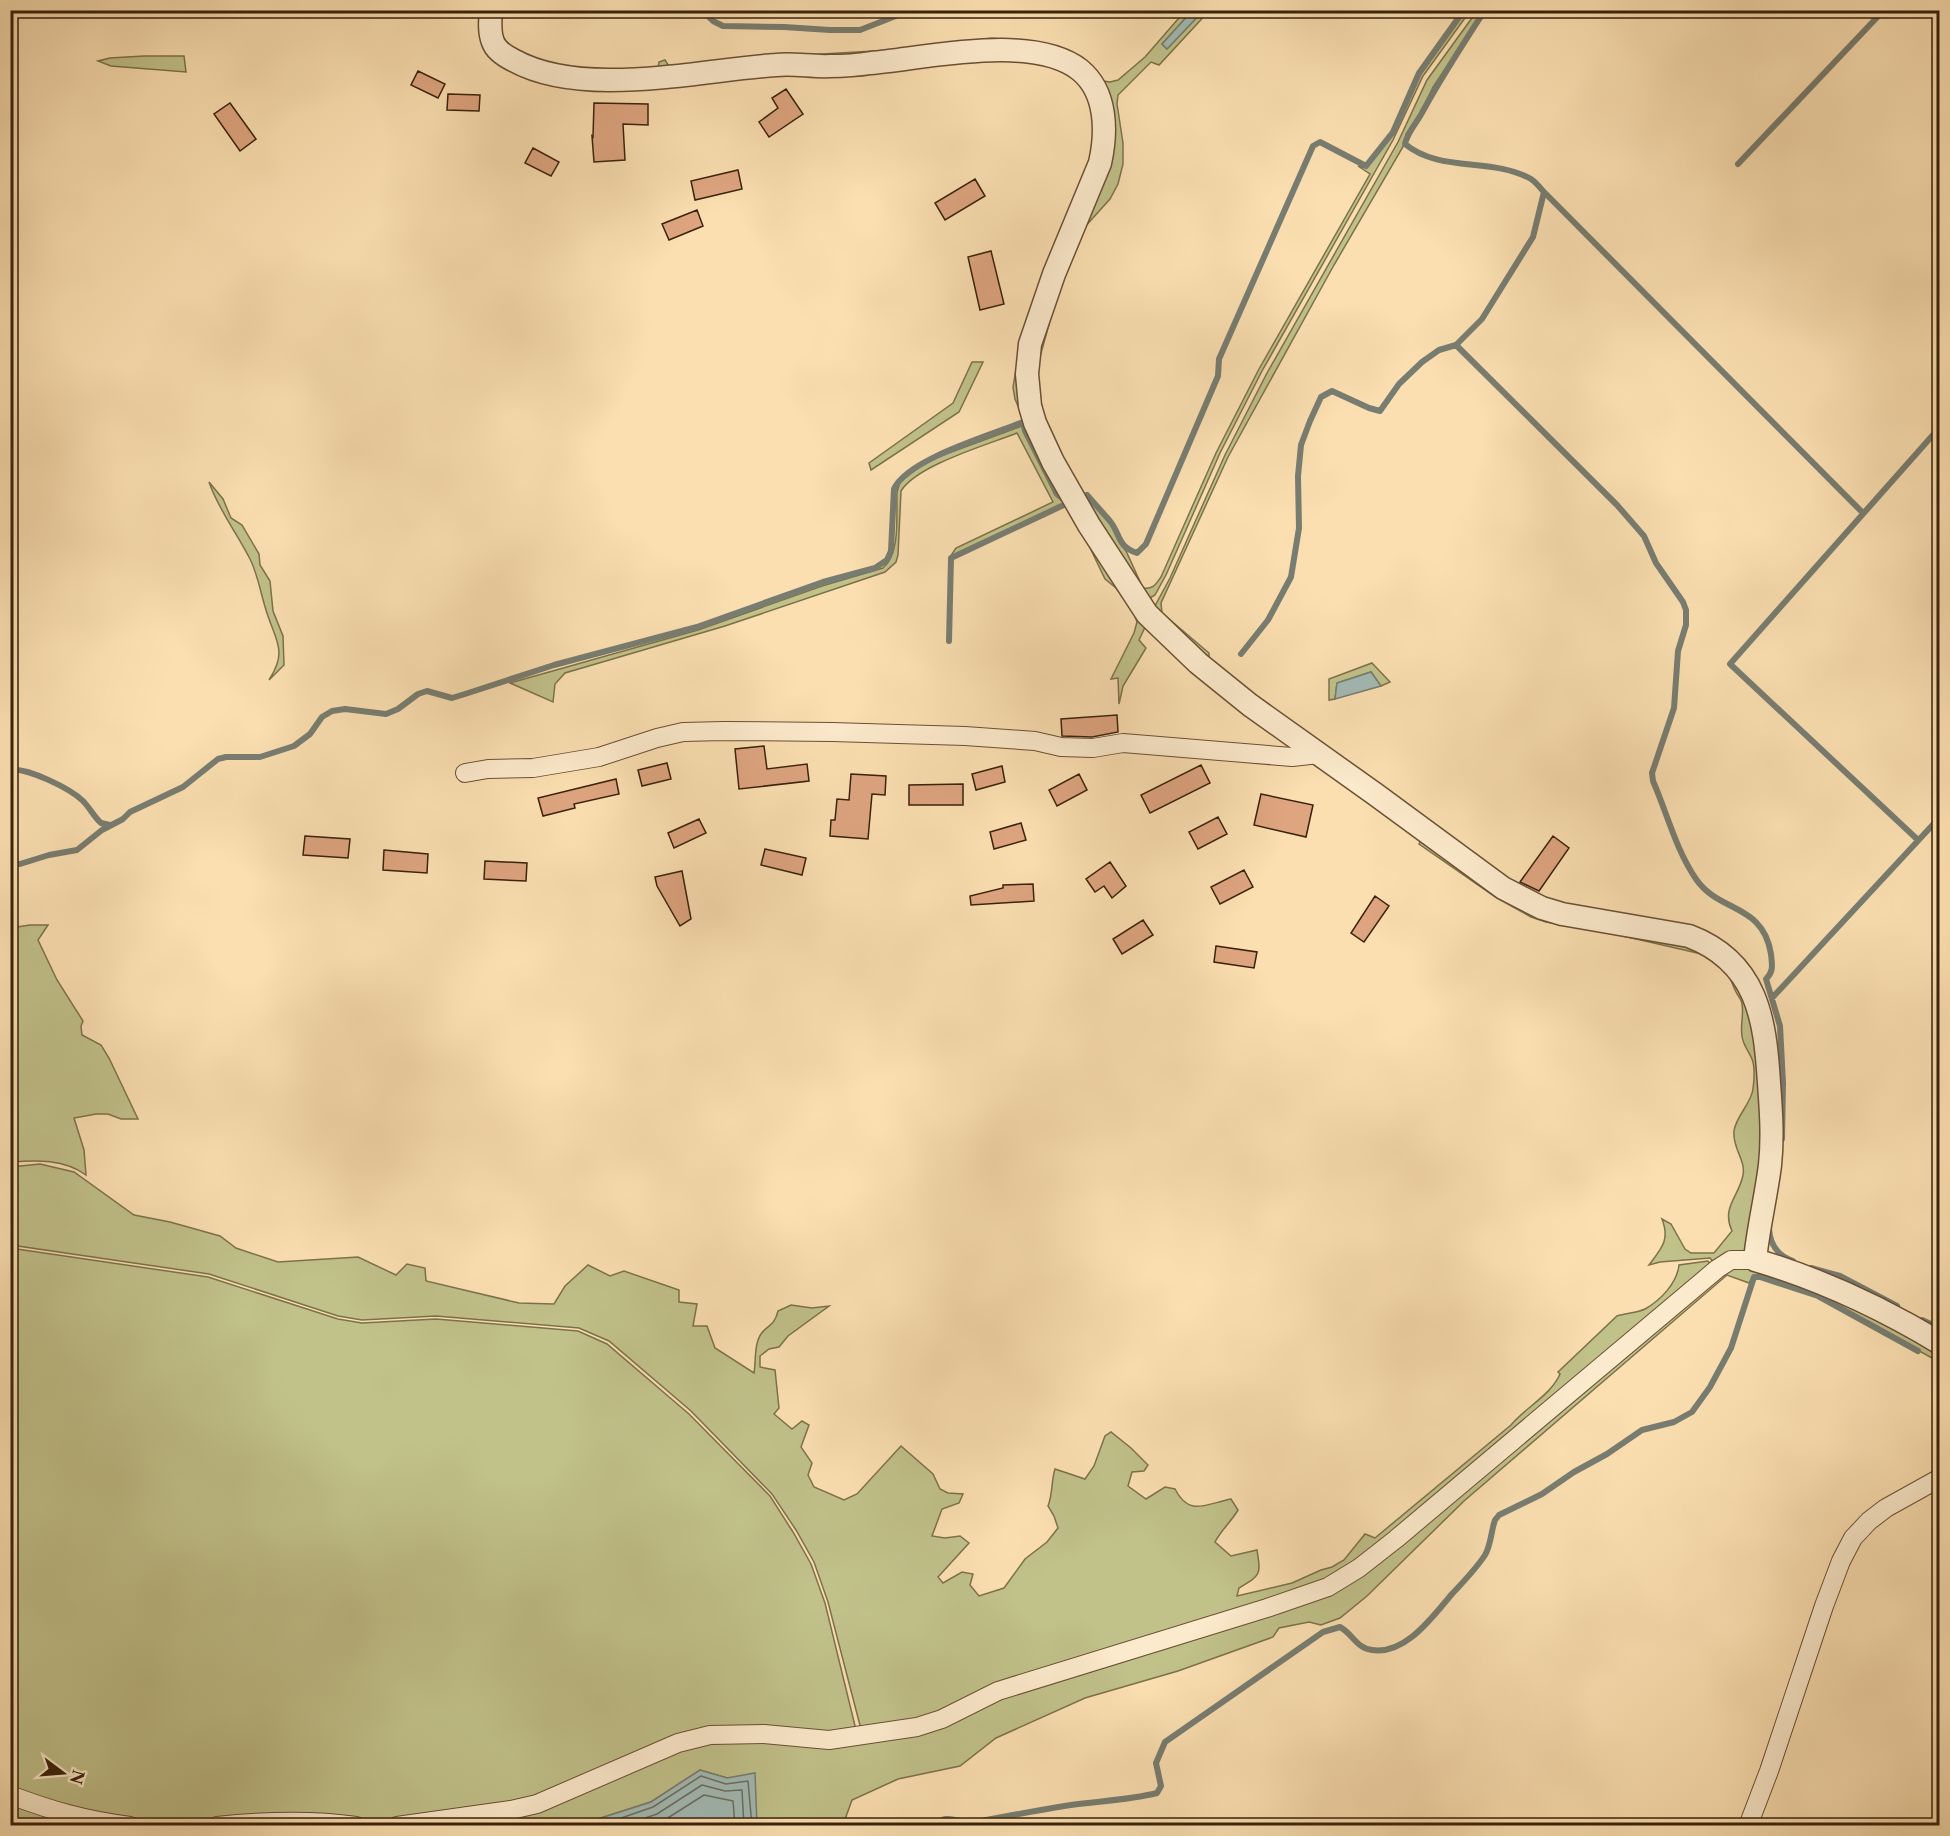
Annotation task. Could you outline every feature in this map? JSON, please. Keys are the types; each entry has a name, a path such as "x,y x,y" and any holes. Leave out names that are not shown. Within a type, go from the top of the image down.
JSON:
{"street":[{"path":"491,10 490,28 493,43 505,56 536,70 575,77 613,79 681,76 777,64 838,66 1012,50 1051,57 1080,70 1098,94 1104,119 1103,147 1100,163 1054,274 1030,344 1028,374 1030,406 1035,423 1053,462 1147,614 1207,670 1250,705 1521,899 1562,914 1689,936 1725,954 1750,987 1763,1026 1771,1108 1770,1166 1755,1260"},
{"path":"465,773 488,769 533,768 598,757 674,734 724,731 965,736 1035,741 1061,747 1093,748 1123,743 1292,757 1319,754"},
{"path":"398,1826 511,1810 537,1804 678,1743 710,1735 764,1734 829,1740 917,1727 942,1719 998,1691 1328,1587 1359,1568 1396,1539 1717,1269 1731,1260 1755,1260 1814,1280 1915,1328 1940,1343"},
{"path":"1748,1826 1769,1771 1824,1606 1841,1561 1853,1538 1869,1521 1887,1508 1940,1478"},
{"path":"10,1795 49,1810 93,1821 130,1826"},
{"path":"217,1826 268,1821 313,1821 356,1826"}],"green space":[{"path":"496,11 501,11 500,35 513,49 530,57 575,68 643,70 658,68 659,62 665,60 670,68 677,68 770,57 892,50 992,38 1028,42 1060,51 1091,66 1103,81 1110,82 1118,80 1145,57 1185,11 1192,11 1162,44 1167,49 1203,11 1209,11 1159,65 1151,62 1118,95 1123,164 1118,184 1110,199 1083,229 1064,274 1038,364 1036,381 1049,429 1076,484 1111,524 1143,588 1149,588 1154,586 1161,577 1216,453 1259,369 1370,174 1358,166 1367,168 1394,133 1421,74 1466,11 1470,11 1423,76 1393,140 1262,371 1220,453 1166,575 1155,595 1147,600 1143,599 1132,585 1057,460 1039,421 1033,390 1035,345 1058,275 1104,164 1108,137 1107,114 1102,95 1092,79 1079,66 1060,56 1038,49 1012,45 854,61 776,60 681,72 584,73 531,64 511,55 496,38"},
{"path":"1477,11 1484,11 1433,87 1421,112 1406,134 1404,145 1334,265 1228,457 1161,603 1162,613 1209,653 1209,662 1155,613 1155,606 1170,578 1225,455 1267,373 1398,142 1427,80"},
{"path":"184,56 186,72 111,66 98,61 110,58"},
{"path":"1027,56 1054,68 1029,63 990,60"},
{"path":"1068,75 1084,82 1100,133 1023,391 1146,625 1139,640 1146,648 1123,686 1119,704 1118,678 1111,679 1134,633 1137,622 1133,611 1116,588 1105,579 1070,506 1024,420 1015,399 1013,387 1030,319 1093,146 1093,118 1088,97 1078,82"},
{"path":"972,362 983,362 959,412 871,470 869,463 953,403"},
{"path":"1022,426 1055,495 1065,503 950,557 956,548 1053,502 1017,433 937,464 909,482 901,491 898,555 896,562 885,572 725,626 565,673 555,684 553,702 510,683 698,630 822,586 883,568 893,553 895,543 897,492 900,482 927,461"},
{"path":"209,482 223,499 231,518 242,525 259,554 260,565 270,581 273,611 283,636 284,665 269,680 278,662 277,641 253,566 217,502"},
{"path":"1372,663 1390,682 1381,686 1371,672 1337,683 1335,699 1329,700 1329,679"},
{"path":"1424,835 1490,885 1532,908 1571,920 1653,931 1692,940 1713,950 1730,964 1743,982 1752,1002 1765,1070 1768,1138 1766,1165 1749,1254 1727,1258 1716,1265 1710,1258 1649,1265 1658,1254 1665,1238 1662,1219 1671,1224 1685,1249 1691,1253 1714,1253 1732,1231 1729,1223 1730,1209 1743,1175 1734,1131 1752,1094 1754,1072 1753,1062 1742,1036 1742,1002 1723,965 1706,955 1531,917 1497,898 1419,844"},
{"path":"48,925 38,940 57,980 83,1021 82,1035 101,1045 138,1119 121,1119 108,1114 74,1118 84,1150 86,1175 59,1163 11,1162 11,928"},
{"path":"40,1164 74,1172 134,1215 220,1236 236,1248 278,1262 358,1257 396,1275 407,1264 425,1268 426,1281 519,1303 554,1304 565,1286 588,1265 610,1276 624,1271 679,1290 679,1302 697,1304 693,1326 707,1326 715,1348 754,1373 759,1338 773,1323 778,1311 791,1305 812,1308 829,1306 788,1336 779,1347 769,1349 760,1356 760,1367 775,1370 779,1408 774,1414 792,1429 802,1421 809,1425 801,1447 812,1463 808,1475 814,1487 844,1500 857,1494 901,1446 933,1474 940,1489 948,1493 963,1494 959,1503 942,1509 932,1536 945,1538 960,1536 969,1543 938,1577 943,1583 962,1572 973,1574 970,1585 979,1596 1004,1588 1025,1559 1047,1542 1058,1528 1048,1506 1055,1469 1085,1479 1094,1466 1105,1436 1111,1432 1148,1465 1144,1471 1132,1472 1128,1486 1146,1499 1165,1487 1175,1489 1180,1498 1192,1506 1231,1499 1238,1510 1215,1542 1231,1556 1257,1550 1259,1565 1258,1574 1239,1588 1237,1596 1292,1583 1332,1567 1344,1560 1365,1534 1375,1538 1511,1425 1551,1388 1560,1374 1558,1372 1617,1316 1642,1310 1657,1301 1672,1284 1679,1265 1708,1261 1713,1267 1473,1469 1337,1576 957,1708 862,1733 828,1602 814,1562 796,1530 772,1494 691,1411 609,1341 579,1328 436,1316 362,1320 338,1316 209,1274 11,1245 11,1167"},
{"path":"10,1248 208,1277 338,1319 362,1323 436,1319 578,1331 607,1344 689,1414 770,1496 811,1564 825,1603 857,1734 733,1730 536,1801 380,1824 269,1818 188,1825 139,1823 93,1818 11,1791"},
{"path":"1740,1263 1822,1289 1939,1350 1939,1362 1819,1295 1760,1275 1753,1276 1749,1283 1727,1275 1464,1501 1367,1596 1340,1618 1321,1625 1309,1622 1279,1628 1273,1637 1178,1671 1085,1698 996,1738 960,1766 898,1779 852,1800 843,1825 757,1825 758,1820 727,1778 700,1770 651,1802 579,1825 444,1826 681,1751 711,1744 762,1740 799,1745 993,1701 1308,1599 1708,1282"},
{"path":"10,1802 72,1824 77,1825 11,1825"}],"water":[{"path":"1192,11 1203,11 1167,49 1162,44"},
{"path":"1371,672 1381,686 1335,699 1337,683"},
{"path":"700,1770 727,1778 755,1773 757,1825 579,1825 651,1802"}],"building":[{"path":"418,71 445,84 438,98 411,85"},
{"path":"786,89 803,114 769,137 759,122 778,108 772,98"},
{"path":"448,94 480,95 479,111 447,110"},
{"path":"230,103 256,139 240,151 214,114"},
{"path":"594,103 648,104 648,125 623,124 625,160 594,162 592,136"},
{"path":"533,148 559,162 551,176 525,163"},
{"path":"738,170 742,189 695,200 691,181"},
{"path":"975,179 985,196 945,220 935,203"},
{"path":"697,210 703,226 669,240 662,224"},
{"path":"991,251 1004,304 980,310 968,257"},
{"path":"1117,715 1118,732 1092,737 1062,736 1061,719"},
{"path":"764,746 767,769 807,764 809,781 739,789 735,749"},
{"path":"667,763 671,779 642,786 638,770"},
{"path":"1201,765 1210,783 1150,813 1141,795"},
{"path":"1002,766 1005,782 976,790 972,774"},
{"path":"851,774 886,776 885,795 872,794 868,839 830,836 831,820 835,820 837,799 849,800"},
{"path":"1079,774 1087,790 1057,806 1049,790"},
{"path":"616,779 619,794 574,804 575,808 543,816 538,798"},
{"path":"963,784 963,805 909,805 909,785"},
{"path":"1261,794 1313,805 1306,837 1254,825"},
{"path":"1218,817 1227,834 1198,849 1189,832"},
{"path":"699,819 706,833 674,848 668,833"},
{"path":"1021,823 1026,840 994,849 990,832"},
{"path":"305,836 350,839 348,858 303,855"},
{"path":"1553,836 1569,848 1539,891 1520,882"},
{"path":"765,849 806,858 802,875 761,865"},
{"path":"384,850 428,854 427,873 383,870"},
{"path":"485,861 527,863 526,881 484,879"},
{"path":"1110,862 1126,886 1112,898 1104,886 1095,892 1086,879"},
{"path":"1244,870 1253,887 1220,904 1211,887"},
{"path":"682,871 691,919 680,926 657,886 655,877"},
{"path":"1033,884 1034,901 971,905 970,896 1003,888 1003,885"},
{"path":"1375,896 1389,906 1364,942 1351,933"},
{"path":"1143,920 1153,935 1122,954 1113,939"},
{"path":"1216,946 1257,952 1254,968 1214,962"}],"waterway":[{"path":"702,10 713,21 723,26 830,30 860,30 911,10"},
{"path":"1087,495 1110,521 1126,547 1137,553 1146,544 1218,376 1219,359 1313,146 1320,142 1366,166 1393,132 1419,73 1464,10"},
{"path":"1241,654 1268,620 1291,577 1299,528 1298,476 1301,445 1321,397 1332,391 1380,411 1399,384 1422,362 1439,350 1456,345 1482,319 1533,237 1544,192 1533,180 1500,168 1434,159 1405,144 1410,131 1485,10"},
{"path":"1738,164 1884,10"},
{"path":"1544,192 1863,513"},
{"path":"1456,345 1617,505 1644,536 1656,563 1683,602 1686,610 1686,625 1678,651 1674,708 1652,773 1653,781 1677,844 1696,879 1716,898 1750,917 1766,938 1772,965 1766,979 1780,1026 1783,1083 1782,1139"},
{"path":"10,863 20,864 49,855 77,850 130,812 183,787 218,759 260,757 294,746 310,734 322,717 332,711 345,709 386,714 427,691 452,698 554,665 697,627 823,582 875,568 887,560 891,551 894,489 902,478 932,458 1023,422 1025,431 1057,494 1068,503 951,558 949,641"},
{"path":"1918,840 1730,664 1940,427"},
{"path":"10,770 37,775 59,785 83,801 101,823 110,825"},
{"path":"1772,998 1940,817"},
{"path":"1769,1229 1776,1249 1793,1261"},
{"path":"1811,1268 1840,1276 1897,1306"},
{"path":"934,1826 944,1819 976,1822 1157,1793 1161,1786 1156,1763 1165,1742 1323,1632 1340,1627 1362,1646 1372,1650 1384,1650 1407,1640 1427,1623 1485,1555 1495,1520 1499,1515 1542,1494 1642,1430 1674,1422 1692,1412 1710,1387 1731,1348 1754,1277 1818,1296 1918,1351"},
{"path":"1922,1320 1935,1326 1940,1318"}]}
